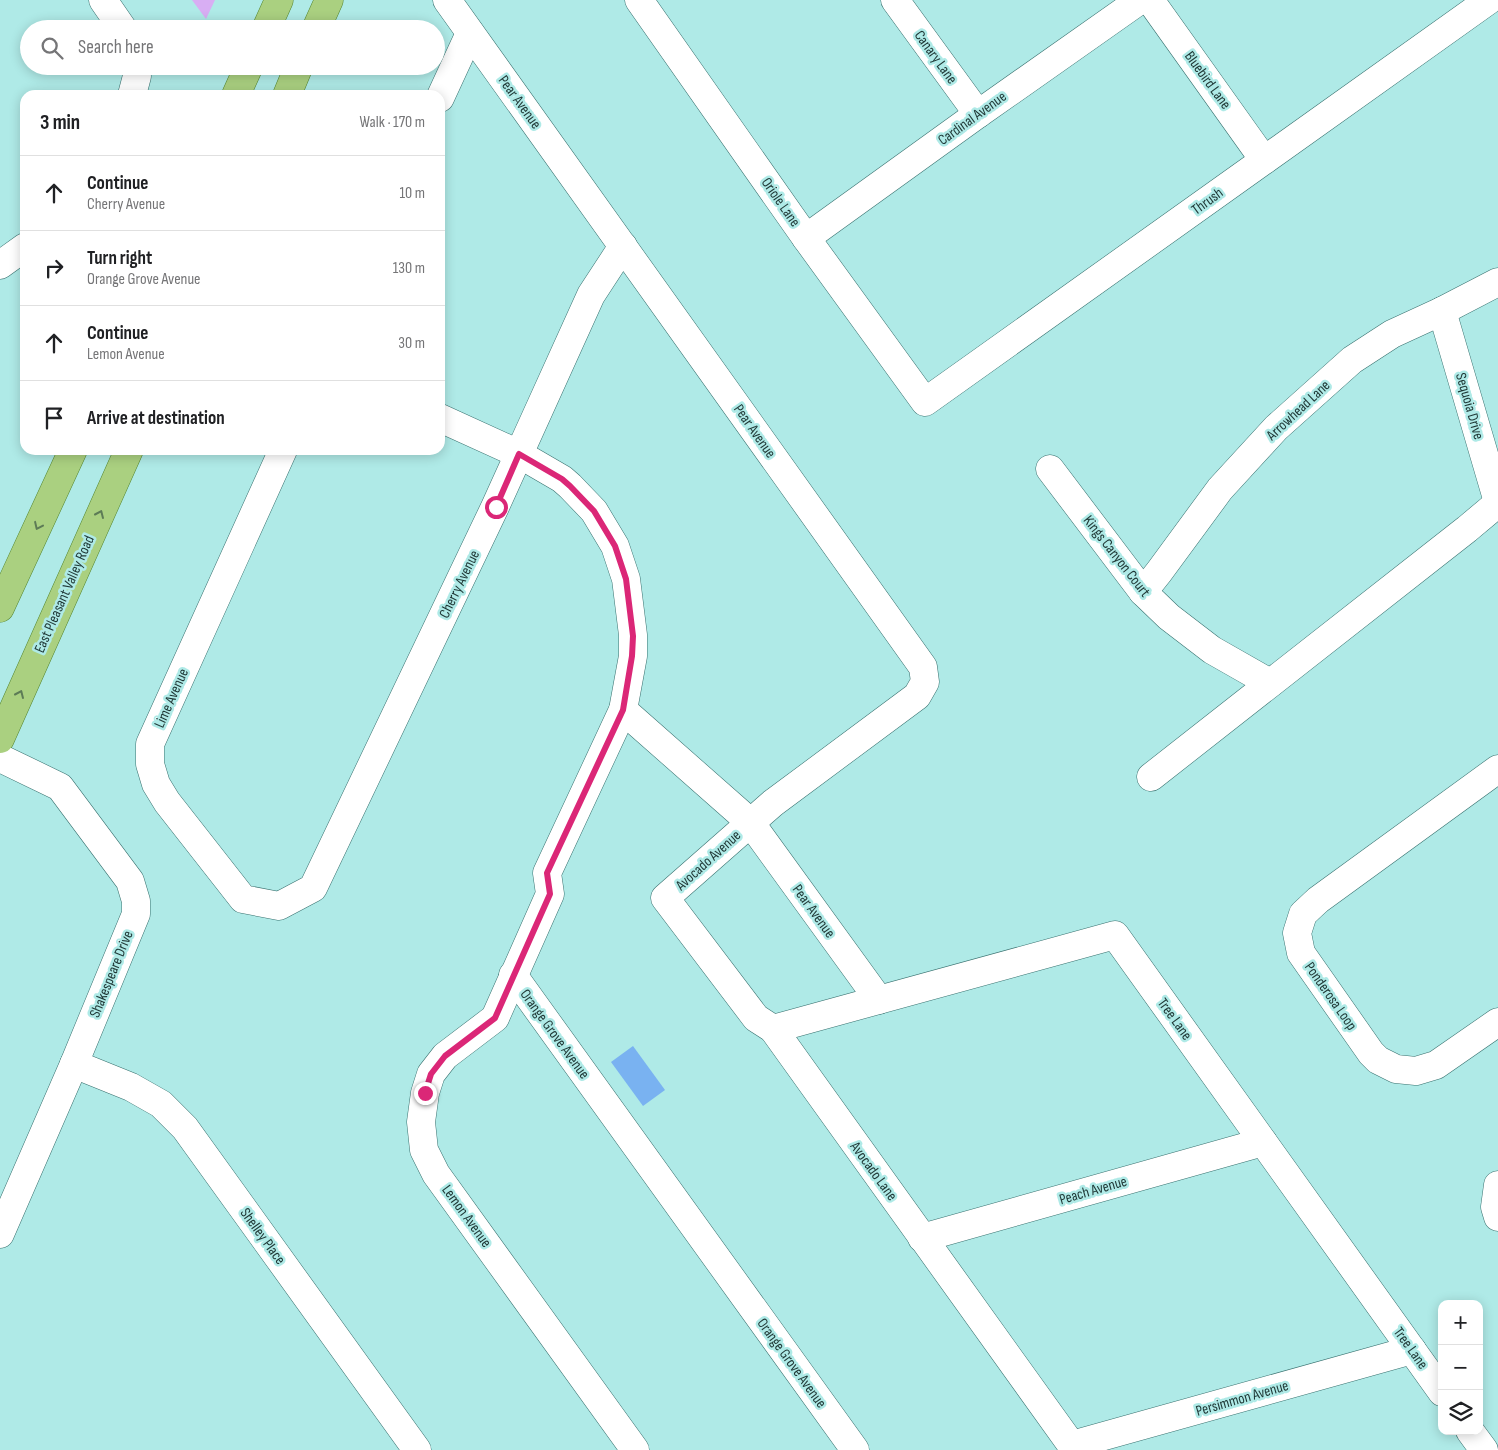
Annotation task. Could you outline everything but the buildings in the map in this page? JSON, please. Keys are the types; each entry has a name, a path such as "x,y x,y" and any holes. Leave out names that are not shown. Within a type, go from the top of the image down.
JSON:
{"main road":[{"path":"270,20 279,0"},
{"path":"320,20 329,0"},
{"path":"238,90 245,75"},
{"path":"288,90 295,75"},
{"path":"0,608 71,455"},
{"name":"East Pleasant Valley Road","path":"0,739 126,455"}],"street":[{"path":"103,0 117,20"},
{"name":"Pear Avenue","path":"447,0 923,667 925,682 917,696 750,822"},
{"name":"Oriole Lane","path":"639,0 806,238 925,402"},
{"name":"Canary Lane","path":"895,0 978,114"},
{"name":"Cardinal Avenue","path":"806,238 1140,0"},
{"name":"Bluebird Lane","path":"1150,0 1264,160"},
{"name":"Thrush","path":"925,402 1489,0"},
{"path":"444,90 470,32"},
{"path":"133,90 137,75"},
{"name":"Cherry Avenue","path":"279,906 313,888 496,507 591,296 623,246"},
{"path":"0,265 20,251"},
{"name":"Arrowhead Lane","path":"1143,592 1220,488 1276,428 1352,360 1392,334 1498,282"},
{"name":"Sequoia Drive","path":"1442,311 1498,502"},
{"name":"Orange Grove Avenue","path":"445,420 519,454 562,479 594,511 615,546 626,579 633,636 632,656 623,710 547,873 550,894 513,976 855,1450"},
{"name":"Lime Avenue","path":"279,906 243,899 166,802 156,784 150,764 150,744 281,455"},
{"name":"Kings Canyon Court","path":"1050,469 1143,592 1169,617 1212,650 1270,683"},
{"path":"1151,777 1460,535 1498,502"},
{"name":"Pear Avenue","path":"623,710 750,822 879,1000"},
{"name":"Shakespeare Drive","path":"0,758 60,787 130,881 136,901 136,914 74,1064 0,1234"},
{"name":"Ponderosa Loop","path":"1498,769 1318,900 1304,914 1297,933 1301,954 1371,1054 1378,1060 1396,1069 1416,1071 1436,1065 1498,1022"},
{"name":"Avocado Avenue","path":"665,898 750,822"},
{"name":"Avocado Lane","path":"665,898 756,1018 773,1029 1074,1448"},
{"name":"Tree Lane","path":"773,1029 1115,935 1441,1390"},
{"name":"Lemon Avenue","path":"513,976 495,1018 445,1056 431,1074 425,1093 421,1122 424,1150 436,1174 635,1450"},
{"name":"Shelley Place","path":"74,1064 131,1086 161,1104 185,1128 417,1450"},
{"name":"Peach Avenue","path":"922,1238 1263,1142"},
{"path":"1498,1185 1495,1208 1498,1217"},
{"name":"Persimmon Avenue","path":"1074,1448 1412,1350"},
{"path":"1473,1435 1484,1450"}],"shaded area":[{"path":"192,0 215,0 206,19"}],"water":[{"path":"633,1046 665,1090 643,1106 611,1062"}],"route":[{"path":"425,1093 431,1074 445,1056 495,1018 550,894 547,873 623,710 632,656 633,636 626,579 615,546 594,511 562,479 519,454 496,507"}]}
